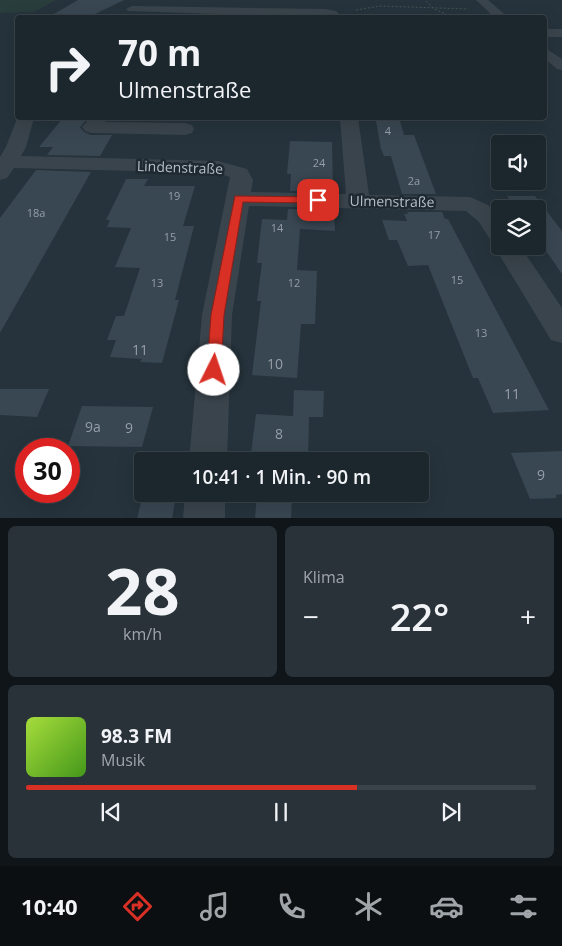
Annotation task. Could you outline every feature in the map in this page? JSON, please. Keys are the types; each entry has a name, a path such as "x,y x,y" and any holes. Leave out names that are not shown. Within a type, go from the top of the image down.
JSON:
{"street":[{"path":"128,11 147,0"},
{"path":"481,0 499,15"},
{"path":"128,11 252,6 335,15 356,10"},
{"path":"547,33 562,33"},
{"path":"547,54 562,66"},
{"path":"4,168 24,120"},
{"path":"97,120 92,127 188,124 169,166"},
{"path":"349,120 358,201"},
{"name":"Lindenstraße","path":"4,168 218,167 240,173 242,180 217,315 209,452"},
{"name":"Ulmenstraße","path":"238,198 470,204 480,208 491,221"},
{"path":"513,255 562,332"},
{"path":"204,518 205,502"}],"path":[{"path":"426,2 434,9 446,14"},
{"path":"356,10 380,6 417,6 434,9 492,9"},
{"path":"451,9 456,14"}],"green space":[{"path":"0,0 56,0 34,12 0,13"}],"building":[{"path":"78,0 124,0 93,15 52,15"},
{"path":"61,120 86,120 80,127 84,132 91,135 112,135 100,156 47,155 53,147 39,147"},
{"path":"376,121 400,121 404,135 414,135 436,194 402,194 391,156 384,156 381,149"},
{"path":"290,141 332,142 333,192 290,191 291,174 287,174"},
{"path":"36,170 91,172 0,333 0,218"},
{"path":"126,179 148,179 144,186 195,186 183,226 194,226 175,300 179,300 162,363 140,362 142,359 110,357 116,340 107,340 116,316 124,316 140,268 115,267 131,228 107,227 110,220 106,220"},
{"path":"507,196 535,196 538,200 510,200"},
{"path":"288,209 334,210 335,231 300,229 297,270 317,271 315,324 301,324 297,378 252,375 261,301 257,301 262,263 257,263 262,219 287,220"},
{"path":"546,210 562,231 562,274 546,251"},
{"path":"407,212 442,212 445,219 448,219 549,410 493,413 478,378 473,378 428,265 408,266 397,240 389,240 382,220 407,221 404,214 408,214"},
{"path":"0,389 49,389 37,417 0,415"},
{"path":"294,390 324,391 323,417 309,417 308,452 251,452 256,414 293,416"},
{"path":"82,406 153,407 142,447 80,446 80,438 71,438"},
{"path":"562,451 562,494 556,495 556,498 530,499 511,453"},
{"path":"141,502 175,502 172,518 137,518"},
{"path":"256,502 292,502 291,518 255,518"}],"route":[{"path":"214,370 217,315 238,198 318,200"}]}
